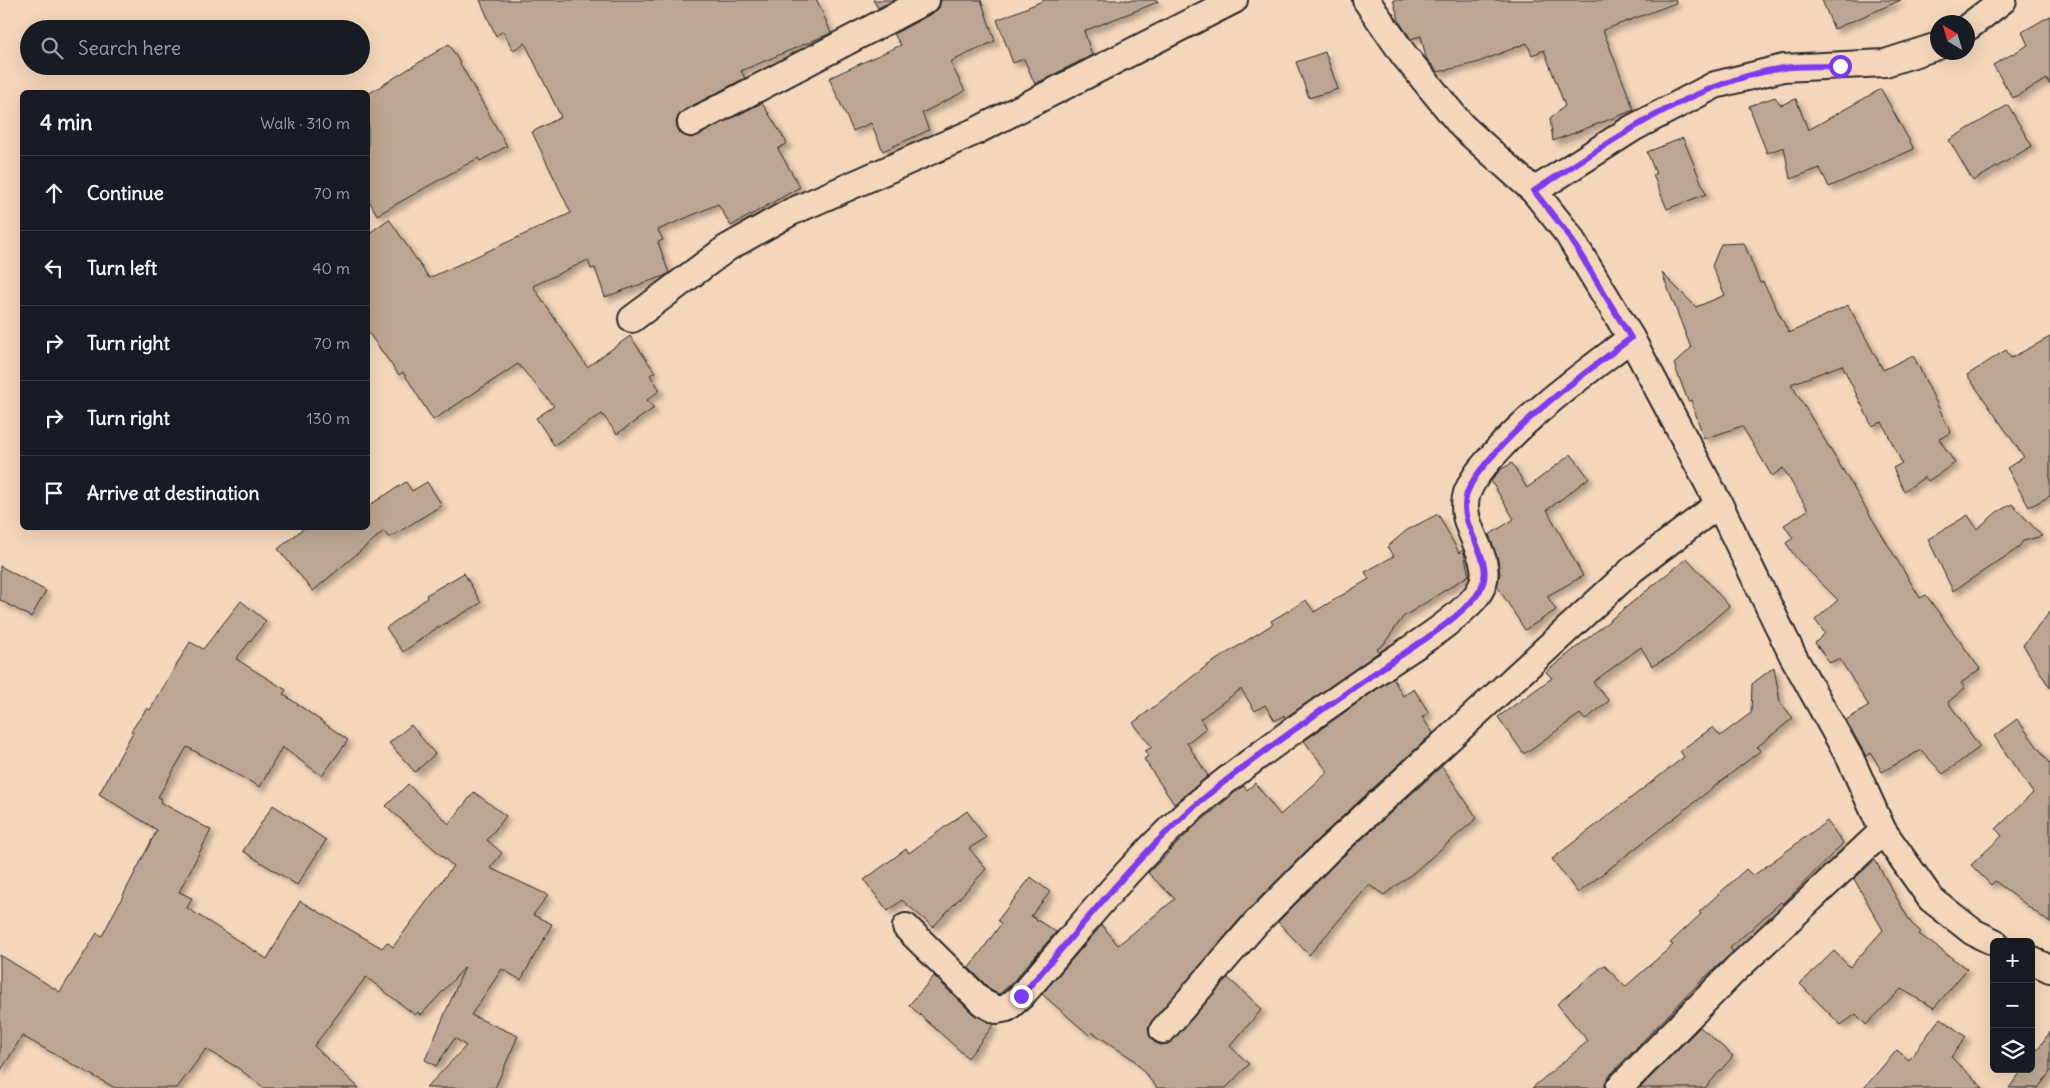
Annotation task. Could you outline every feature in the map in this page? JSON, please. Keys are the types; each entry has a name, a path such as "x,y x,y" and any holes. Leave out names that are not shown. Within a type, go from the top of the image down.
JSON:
{"street":[{"path":"691,123 926,0"},
{"path":"632,319 727,248 791,212 974,132 1234,0"},
{"path":"1366,0 1404,55 1462,126 1534,191 1568,234 1631,338 1719,504 1793,656 1851,760 1884,831 1931,899 1973,932 1990,940"},
{"path":"1975,22 2003,0"},
{"path":"1534,191 1633,128 1715,85 1783,68 1885,63 1930,49"},
{"path":"906,927 983,1003 997,1010 1007,1008 1021,996 1147,852 1207,796 1299,727 1445,624 1471,602 1484,584 1486,569 1466,518 1466,496 1474,476 1511,434 1542,406 1631,338"},
{"path":"1163,1030 1256,923 1327,851 1634,569 1719,504"},
{"path":"1619,1088 1734,971 1884,831"},
{"path":"2035,962 2050,969"}],"building":[{"path":"480,0 817,0 831,33 741,71 745,78 684,110 676,122 678,130 683,135 691,138 762,103 787,143 778,149 800,187 731,226 718,204 658,230 663,240 658,242 669,273 664,276 605,297 595,268 591,269 588,260 533,286 587,367 630,336 655,372 650,375 660,390 647,400 654,408 617,434 602,414 554,445 536,418 554,406 518,364 433,420 403,372 399,375 370,335 370,233 389,219 429,278 571,213 532,132 561,117 525,43 513,50 503,31 496,36"},
{"path":"873,0 894,0 878,8"},
{"path":"941,0 981,0 995,41 950,62 965,91 922,113 929,130 883,151 871,123 853,131 829,78 901,45 894,34 933,13 939,8"},
{"path":"1045,0 1157,0 1158,2 1084,31 1092,55 1035,84 1024,59 1013,63 997,20"},
{"path":"1393,0 1676,0 1676,3 1603,30 1634,110 1553,141 1550,118 1565,106 1544,50 1532,55 1527,43 1476,63 1438,72 1426,58 1421,36 1411,39 1400,23"},
{"path":"1822,0 1901,0 1834,29"},
{"path":"2050,16 2050,85 2047,79 2013,98 1993,65 2028,45 2022,32"},
{"path":"449,44 507,146 480,161 478,158 377,215 370,202 370,93"},
{"path":"1325,52 1338,89 1309,98 1296,62"},
{"path":"1881,89 1914,149 1829,187 1820,168 1790,179 1784,147 1767,153 1749,106 1775,97 1781,105 1796,99 1808,130"},
{"path":"2008,105 2032,146 1973,181 1949,140"},
{"path":"1683,138 1706,194 1667,209 1653,175 1656,174 1647,152"},
{"path":"1744,243 1760,283 1763,282 1789,333 1848,305 1883,370 1913,355 1951,433 1939,439 1955,463 1928,481 1925,477 1904,491 1893,468 1902,463 1882,422 1872,426 1842,365 1791,384 1920,598 1926,595 1980,669 1961,683 1965,688 1948,702 1980,747 1943,774 1921,750 1882,772 1871,753 1866,756 1846,720 1869,706 1839,658 1830,663 1815,643 1825,633 1815,620 1838,600 1796,558 1786,543 1793,538 1784,525 1808,510 1783,468 1772,476 1742,426 1704,439 1691,400 1688,401 1674,364 1691,348 1662,273 1696,307 1725,295 1712,266 1721,244"},
{"path":"2050,337 2050,496 2029,507 2007,468 2024,457 1967,375 2006,350 2011,358"},
{"path":"1571,454 1589,478 1547,510 1583,576 1547,596 1556,610 1525,630 1497,586 1500,574 1498,560 1489,535 1514,519 1491,481 1500,470 1512,463 1527,488"},
{"path":"406,482 412,491 427,482 442,505 389,538 384,531 313,591 278,549 302,530 370,530 370,505"},
{"path":"2012,504 2042,536 2023,541 2017,549 1953,591 1928,539 1968,515 1977,529 1997,512"},
{"path":"1438,514 1459,553 1463,550 1469,575 1403,617 1383,645 1377,649 1379,652 1285,718 1284,715 1275,721 1265,705 1255,711 1241,689 1200,719 1206,728 1187,743 1208,776 1174,804 1144,759 1148,756 1145,751 1152,747 1133,723 1205,667 1273,624 1271,621 1306,600 1314,612 1369,579 1365,572 1394,556 1387,547 1407,530"},
{"path":"1687,558 1729,606 1673,655 1652,666 1641,647 1593,682 1609,701 1585,720 1580,714 1524,754 1498,717 1552,678 1546,672"},
{"path":"0,566 46,591 31,617 0,600"},
{"path":"464,573 481,603 434,630 403,652 386,628 427,598 426,595"},
{"path":"241,601 266,621 236,659 286,690 283,694 348,740 322,776 282,747 260,787 187,747 158,797 162,799 160,802 211,830 179,892 192,898 187,908 267,959 300,901 382,948 387,942 393,947 453,866 386,806 408,784 449,824 474,792 506,816 487,840 502,853 490,868 548,895 533,915 552,924 521,980 502,969 471,1015 518,1036 495,1088 426,1088 466,1046 455,1038 436,1066 425,1060 465,967 421,1015 418,1012 415,1015 366,977 314,1046 359,1088 264,1088 238,1068 206,1049 177,1088 115,1088 22,1036 0,1072 0,955 60,992 97,933 102,936 157,830 99,794 133,732 131,731 147,708 150,710 190,642 203,649"},
{"path":"2050,612 2050,688 2023,645"},
{"path":"1774,667 1780,702 1793,718 1757,747 1760,751 1578,893 1552,859 1684,757 1680,751 1713,727 1720,736 1751,713 1752,684"},
{"path":"1393,678 1403,696 1414,689 1429,713 1422,717 1433,733 1317,840 1245,913 1148,1027 1149,1035 1154,1042 1161,1045 1168,1044 1228,978 1262,1009 1230,1046 1249,1064 1226,1088 1157,1088 1134,1060 1092,1032 1089,1035 1042,994 1102,925 1118,945 1175,899 1148,873 1193,828 1239,789 1244,786 1247,790 1255,783 1280,815 1328,772 1304,741"},
{"path":"2017,719 2050,764 2050,923 1995,881 1991,885 1971,865 2002,836 1996,829 2033,793 1994,736"},
{"path":"411,725 435,754 415,772 389,743"},
{"path":"1442,766 1477,818 1413,873 1384,895 1369,885 1309,955 1278,922 1337,862"},
{"path":"273,805 326,840 297,885 243,851"},
{"path":"967,811 986,838 969,848 986,869 933,927 902,900 888,911 864,880 906,849 909,853"},
{"path":"1827,821 1843,843 1783,904 1781,902 1730,948 1733,952 1701,981 1608,1077 1604,1088 1532,1088 1588,1041 1557,1004 1604,965 1625,987 1673,945 1670,943 1701,914 1699,912 1746,869 1753,876"},
{"path":"1875,860 1911,923 1921,932 1919,934 1967,969 1934,1008 1901,989 1866,1025 1856,1014 1841,1025 1800,984 1834,951 1850,967 1883,930 1854,879"},
{"path":"1031,877 1050,892 1031,916 1056,932 1010,985 999,994 992,991 969,968 1001,924 998,920"},
{"path":"934,976 973,1014 994,1024 968,1058 909,1005"},
{"path":"1940,1018 1966,1037 1951,1057 1983,1088 1864,1088 1897,1050 1909,1060"},
{"path":"1700,1027 1733,1056 1705,1088 1640,1088"},
{"path":"2050,1032 2050,1072 2038,1088 2009,1088 2020,1073 2035,1073 2035,1053"}],"route":[{"path":"1021,996 1147,852 1207,796 1299,727 1445,624 1471,602 1484,584 1486,569 1466,518 1466,496 1474,476 1511,434 1542,406 1631,338 1568,234 1534,191 1633,128 1715,85 1783,68 1840,66"}]}
